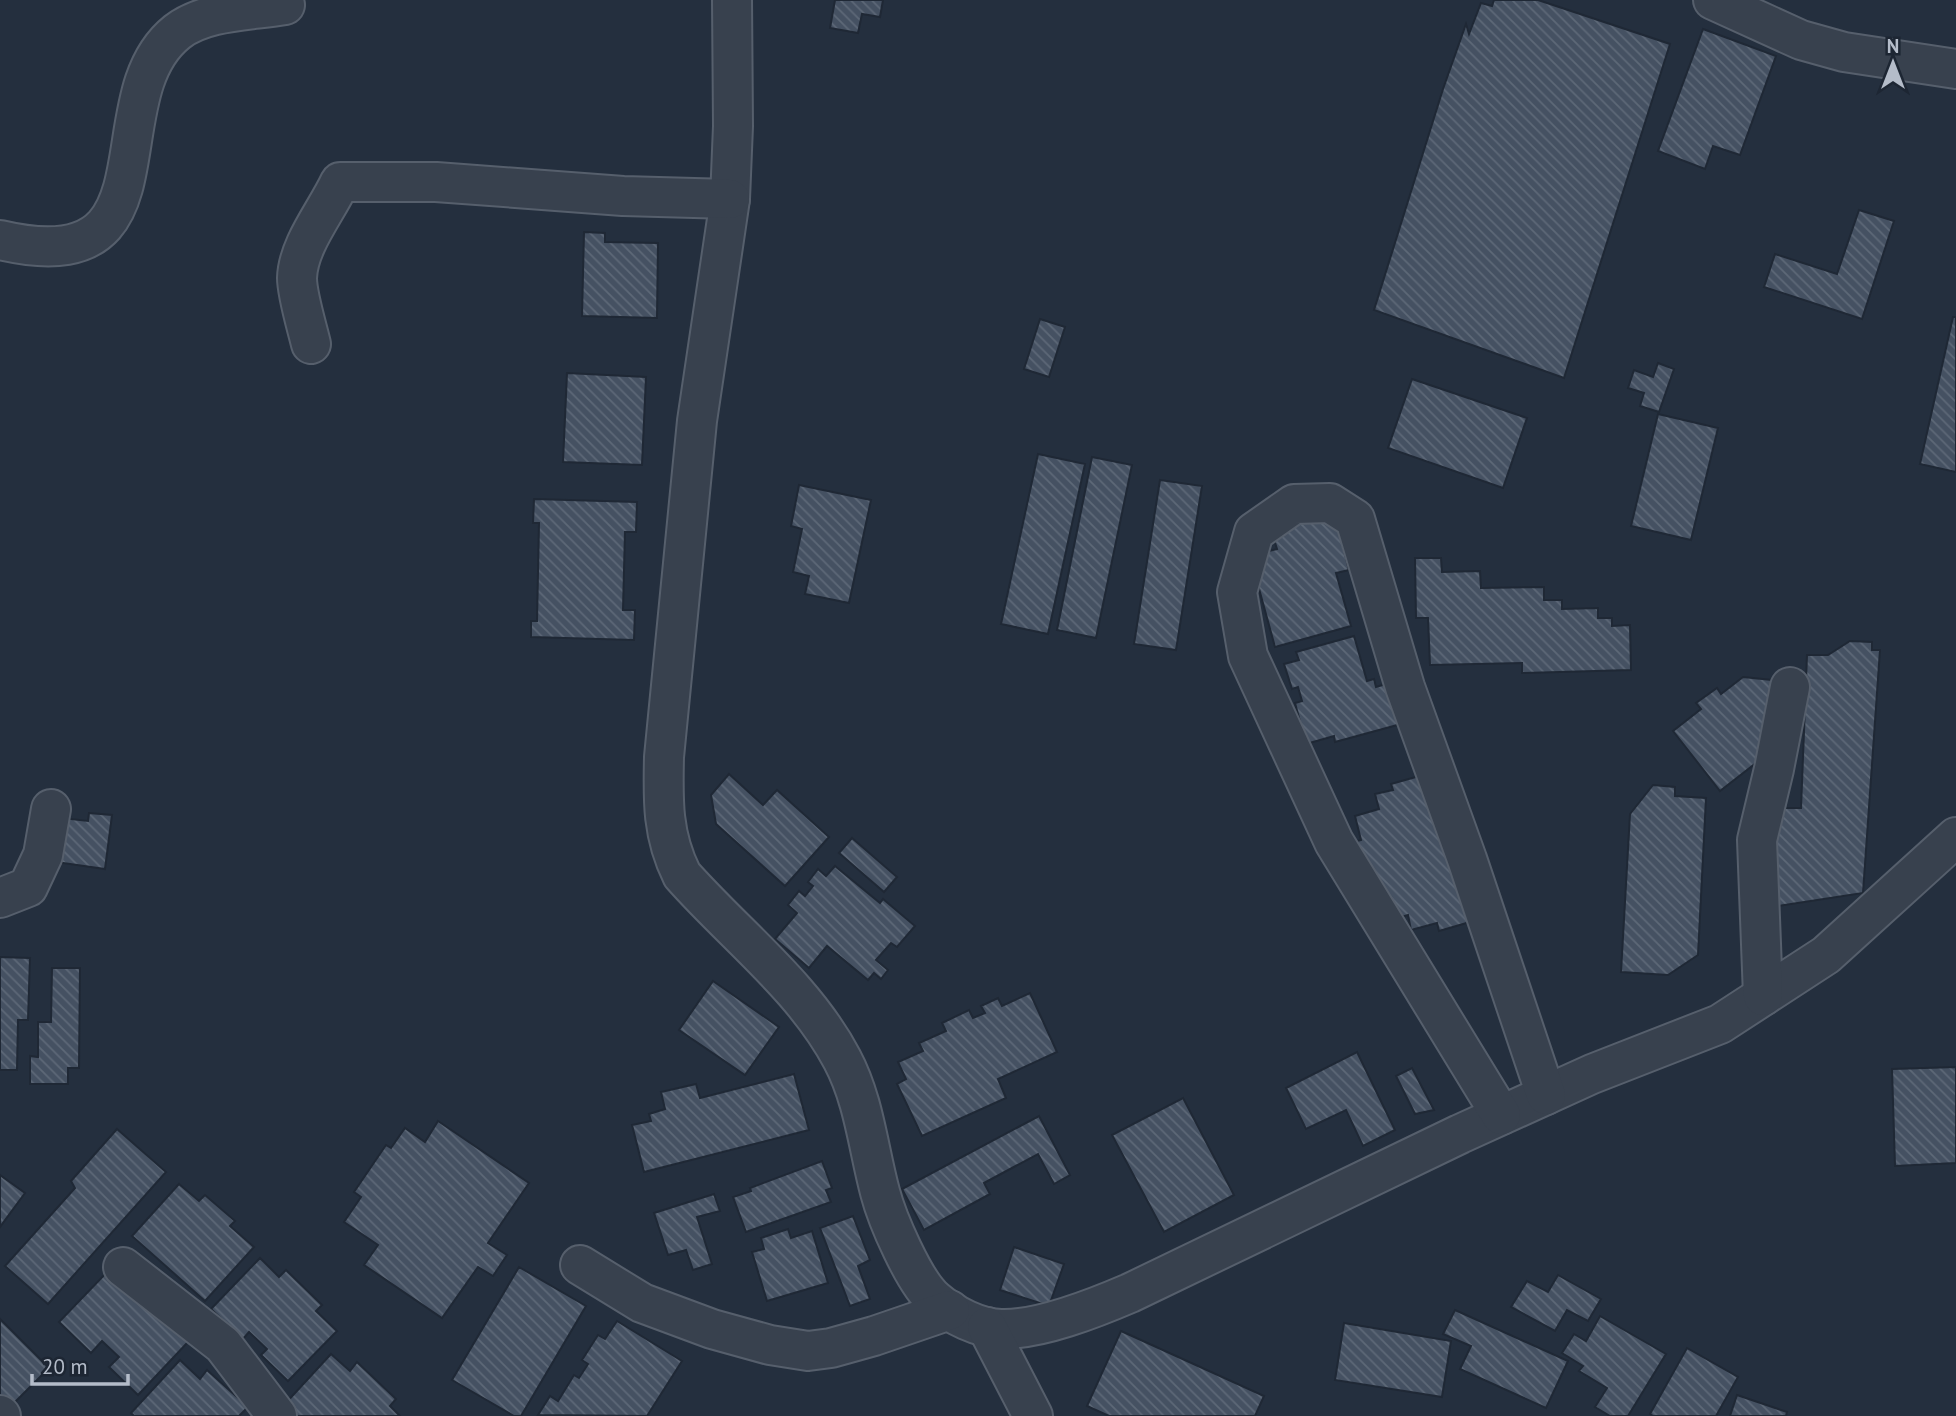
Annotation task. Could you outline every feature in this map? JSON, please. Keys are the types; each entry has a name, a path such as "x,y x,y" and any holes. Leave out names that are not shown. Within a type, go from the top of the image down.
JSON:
{"street":[{"path":"732,0 733,126 730,199 697,421 664,757 662,807 667,836 682,875 799,997 842,1058 857,1090 880,1195 892,1227 921,1281 934,1299 950,1310 987,1327 1004,1329 1045,1323 1107,1303 1176,1273 1501,1115 1592,1074 1720,1024 1826,955 1956,837"},
{"path":"1713,0 1801,40 1844,52 1956,69"},
{"path":"0,240 39,245 63,244 80,241 101,229 110,219 119,200 144,84 161,49 177,32 194,22 240,11 285,5"},
{"path":"311,344 297,279 307,242 340,182 436,182 623,196 730,199"},
{"path":"1501,1115 1334,842 1248,656 1237,592 1254,532 1294,504 1330,503 1355,519 1405,687 1467,859 1546,1095"},
{"path":"1763,996 1757,840 1790,687"},
{"path":"0,898 28,887 43,855 51,809"},
{"path":"580,1265 642,1303 712,1329 770,1345 808,1351 831,1348 874,1336 950,1310"},
{"path":"123,1267 223,1345 277,1416"},
{"path":"987,1327 1033,1416"}],"building":[{"path":"835,0 883,0 880,17 862,14 858,33 830,28"},
{"path":"1494,0 1538,0 1670,44 1564,378 1374,310 1466,24 1469,34 1481,3 1492,6"},
{"path":"1703,29 1776,56 1740,155 1713,146 1705,169 1658,151"},
{"path":"1859,210 1894,221 1862,319 1764,287 1775,254 1837,274"},
{"path":"584,232 605,233 605,242 658,243 657,318 582,316"},
{"path":"1953,317 1956,317 1956,472 1920,464"},
{"path":"1040,319 1065,327 1049,377 1024,369"},
{"path":"1658,363 1674,369 1659,412 1640,406 1644,393 1628,388 1634,370 1653,377"},
{"path":"567,373 646,377 642,465 563,462"},
{"path":"1412,379 1527,418 1503,488 1388,448"},
{"path":"1658,414 1718,428 1691,540 1631,526"},
{"path":"1038,454 1085,464 1048,634 1001,624"},
{"path":"1092,457 1132,465 1096,638 1057,630"},
{"path":"1160,480 1202,486 1176,650 1134,644"},
{"path":"799,485 871,500 849,603 805,594 809,576 793,572 802,529 791,526"},
{"path":"534,499 637,502 636,532 625,532 623,610 635,610 634,640 531,637 531,621 537,621 539,523 533,523"},
{"path":"1334,512 1349,570 1336,573 1351,626 1275,647 1250,556 1277,549 1271,530"},
{"path":"1415,558 1441,558 1442,572 1480,571 1481,588 1544,587 1544,600 1562,600 1562,609 1598,608 1598,618 1612,618 1612,626 1630,625 1631,670 1522,673 1522,663 1430,665 1428,618 1416,618"},
{"path":"1354,636 1367,681 1374,679 1376,687 1389,683 1401,724 1335,742 1334,736 1306,744 1295,703 1302,701 1298,687 1292,689 1284,664 1299,660 1296,652"},
{"path":"1850,641 1872,642 1872,650 1880,650 1863,893 1771,907 1777,808 1801,808 1807,655 1828,655"},
{"path":"1743,677 1772,680 1765,756 1720,791 1673,731 1701,709 1696,703 1717,688 1721,694"},
{"path":"1430,773 1470,922 1439,931 1437,923 1411,930 1408,915 1388,921 1373,901 1357,841 1361,840 1355,816 1379,809 1375,794 1393,790 1391,784"},
{"path":"729,774 763,805 777,790 829,837 785,886 716,824 711,795"},
{"path":"1653,785 1675,787 1675,796 1706,798 1698,955 1668,975 1621,972 1630,814"},
{"path":"89,813 112,815 105,869 56,862 62,818 88,821"},
{"path":"852,838 897,877 884,892 839,853"},
{"path":"835,866 880,903 883,899 915,926 897,947 891,943 876,960 888,970 881,979 874,973 868,980 827,946 809,968 775,939 797,913 788,905 799,891 805,896 813,886 808,882 818,869 826,876"},
{"path":"0,957 30,958 28,1020 18,1020 17,1070 0,1070"},
{"path":"52,968 80,968 79,1068 68,1068 68,1084 30,1084 30,1056 38,1057 38,1022 51,1022"},
{"path":"713,981 779,1027 745,1075 679,1030"},
{"path":"1030,993 1057,1052 998,1079 1006,1098 922,1136 897,1084 906,1079 898,1062 923,1051 919,1043 946,1031 942,1023 969,1010 973,1018 985,1013 981,1006 998,998 1002,1006"},
{"path":"1357,1052 1395,1130 1363,1146 1346,1110 1306,1129 1286,1088"},
{"path":"1956,1067 1956,1163 1895,1166 1892,1069"},
{"path":"1412,1068 1434,1110 1415,1114 1396,1076"},
{"path":"794,1074 809,1130 644,1172 632,1125 651,1121 649,1114 665,1109 661,1092 696,1084 700,1098"},
{"path":"1183,1098 1234,1195 1164,1232 1112,1135"},
{"path":"1039,1116 1070,1175 1054,1184 1038,1154 984,1183 990,1194 924,1230 902,1189"},
{"path":"438,1121 529,1183 488,1243 507,1255 493,1276 478,1267 442,1318 364,1265 378,1245 344,1222 361,1197 354,1192 386,1145 391,1148 405,1128 425,1142"},
{"path":"117,1129 166,1172 48,1304 5,1266 75,1188 71,1181"},
{"path":"822,1161 832,1188 826,1190 831,1202 746,1232 733,1197"},
{"path":"0,1175 25,1193 0,1227"},
{"path":"179,1184 199,1201 205,1195 235,1221 230,1226 254,1247 205,1301 132,1236"},
{"path":"714,1194 720,1211 697,1217 712,1264 693,1270 686,1250 668,1255 654,1213"},
{"path":"853,1216 870,1260 858,1266 870,1299 850,1306 820,1228"},
{"path":"788,1229 791,1238 812,1231 828,1283 767,1301 752,1252 764,1249 761,1238"},
{"path":"1014,1247 1064,1264 1049,1306 1000,1290"},
{"path":"260,1258 279,1277 286,1270 322,1305 316,1311 337,1331 288,1381 261,1355 267,1349 249,1332 243,1339 211,1309"},
{"path":"519,1267 586,1306 521,1416 514,1416 452,1380"},
{"path":"110,1269 188,1342 138,1395 109,1367 119,1357 102,1341 91,1353 59,1322"},
{"path":"1558,1275 1601,1299 1588,1321 1567,1310 1555,1331 1511,1307 1527,1281 1548,1292"},
{"path":"1455,1310 1568,1361 1546,1408 1460,1369 1471,1346 1443,1334"},
{"path":"1600,1316 1666,1354 1628,1416 1610,1416 1595,1407 1607,1388 1579,1371 1583,1366 1562,1353 1574,1334 1586,1341"},
{"path":"0,1319 49,1368 10,1407 0,1397"},
{"path":"617,1321 682,1361 647,1416 538,1415 550,1396 558,1401 574,1375 579,1378 588,1364 582,1360 598,1335 605,1339"},
{"path":"1344,1323 1451,1341 1442,1397 1335,1380"},
{"path":"1121,1331 1264,1396 1255,1416 1109,1416 1087,1406"},
{"path":"1687,1348 1738,1377 1716,1416 1653,1416 1650,1414"},
{"path":"331,1354 350,1371 357,1362 396,1399 390,1406 400,1416 294,1416 283,1406"},
{"path":"180,1360 200,1379 207,1370 248,1407 239,1416 134,1416 131,1413"},
{"path":"1737,1395 1787,1412 1786,1416 1730,1416"}]}
